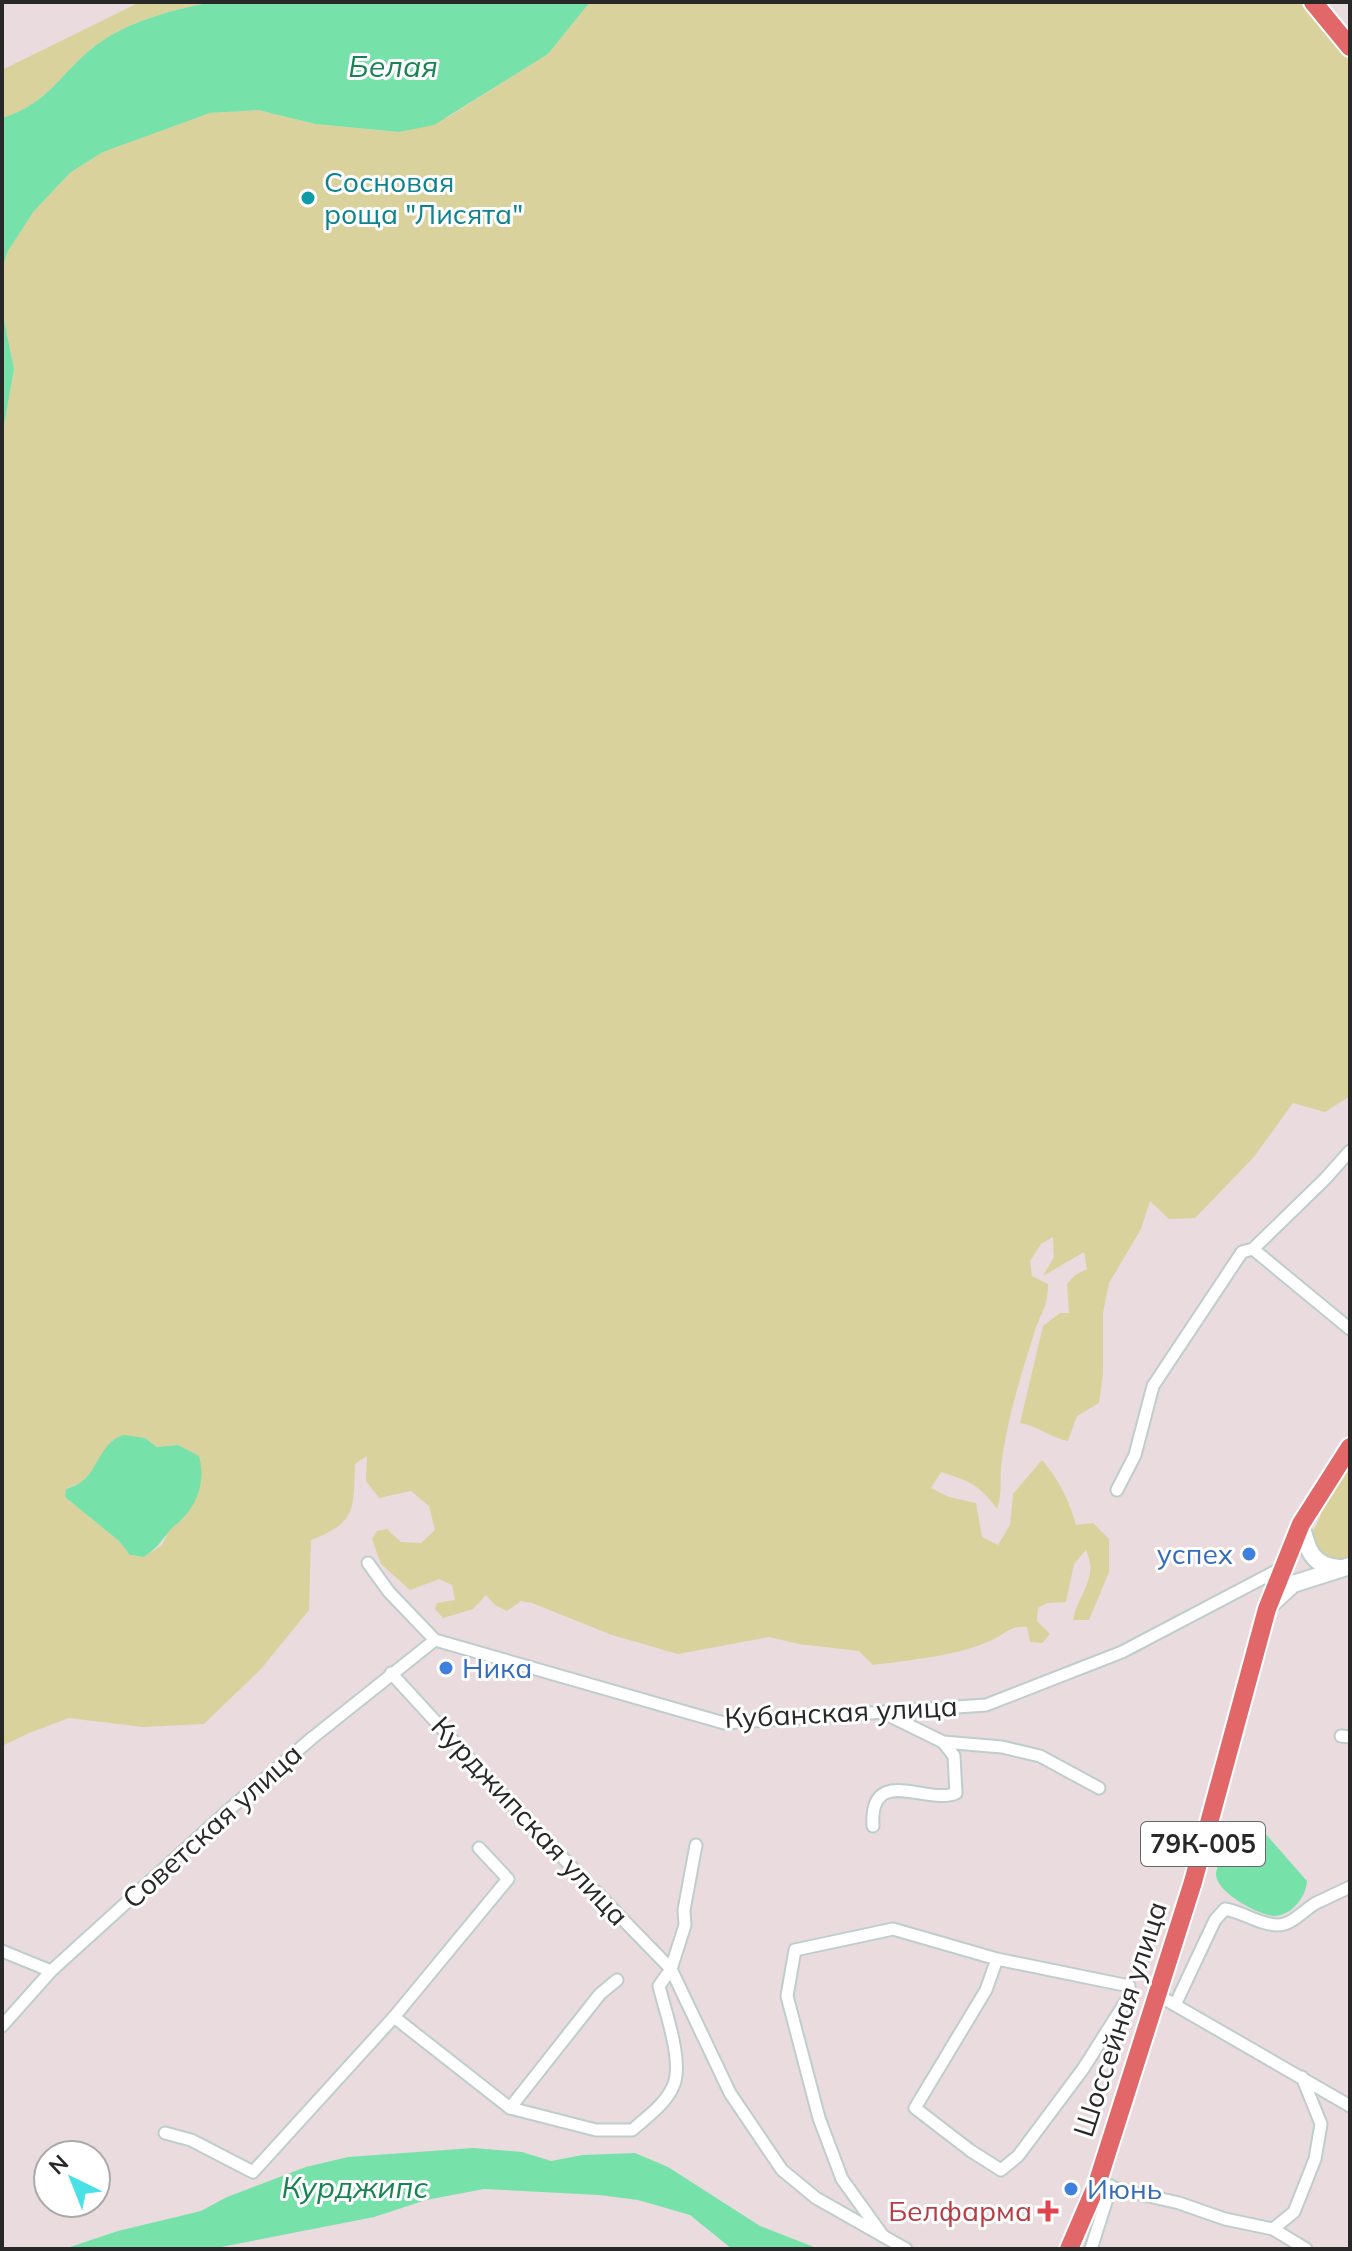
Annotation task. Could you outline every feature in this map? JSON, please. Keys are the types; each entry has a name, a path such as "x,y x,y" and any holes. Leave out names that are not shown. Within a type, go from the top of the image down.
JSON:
{"main road":[{"path":"1313,2 1350,47"},
{"name":"Шоссейная улица","path":"1069,2249 1104,2185 1156,1994 1193,1882 1267,1609 1301,1524 1350,1447"},
{"path":"1301,1524 1310,1554 1326,1567 1345,1567"},
{"path":"1282,1568 1345,1567"},
{"path":"1267,1609 1293,1584 1345,1567"}],"street":[{"path":"1117,1490 1135,1455 1153,1386 1242,1252 1253,1249 1350,1151"},
{"path":"1253,1249 1350,1329"},
{"path":"368,1563 389,1592 435,1640"},
{"name":"Кубанская улица","path":"435,1640 724,1723 986,1705 1122,1652 1282,1568"},
{"name":"Советская улица","path":"2,2026 51,1971 256,1786 435,1640"},
{"name":"Курджипская улица","path":"391,1673 527,1821 671,1969 730,2093 782,2170 816,2198 906,2249"},
{"path":"885,1713 943,1742 1026,1751 1099,1788"},
{"path":"873,1826 872,1813 879,1801 895,1789 939,1796 956,1793 954,1756 943,1742"},
{"path":"394,2017 510,2108 596,2130 632,2130 657,2108 674,2084 677,2061 659,1986 671,1969 685,1925 684,1910 696,1845"},
{"path":"165,2133 191,2140 253,2172 394,2017 508,1879 479,1848"},
{"path":"1175,2005 1215,1920 1225,1909 1241,1911 1259,1921 1280,1925 1350,1887"},
{"path":"883,2236 842,2179 819,2118 787,1996 795,1950 893,1929 997,1959 1129,1986 1128,1998 1083,2069 1018,2156 1001,2170 915,2108 986,1990 997,1959"},
{"path":"2,1951 51,1971"},
{"path":"510,2108 600,1994 617,1980"},
{"path":"1156,1994 1350,2106"},
{"path":"1273,2229 1294,2212 1315,2159 1321,2124 1302,2077"},
{"path":"1091,2249 1104,2185 1179,2203 1225,2219 1273,2229 1306,2249"}],"shaded area":[{"path":"140,2 212,2 151,18 108,37 43,96 2,118 2,70"},
{"path":"590,2 1302,2 1350,62 1350,1096 1325,1112 1293,1103 1253,1158 1195,1218 1169,1219 1150,1201 1141,1229 1109,1283 1103,1313 1103,1374 1099,1403 1077,1416 1068,1441 1020,1423 1043,1326 1060,1313 1069,1313 1067,1284 1087,1269 1084,1252 1043,1276 1054,1257 1053,1237 1041,1244 1030,1261 1032,1276 1048,1284 1048,1293 1011,1413 997,1509 973,1484 941,1472 931,1488 949,1497 976,1503 982,1537 998,1545 1010,1525 1013,1494 1042,1460 1063,1491 1076,1525 1093,1523 1109,1539 1109,1572 1089,1620 1073,1620 1089,1578 1086,1550 1074,1564 1066,1602 1047,1603 1038,1608 1037,1621 1050,1634 1042,1643 1030,1642 1027,1627 1017,1627 964,1650 873,1665 859,1651 769,1637 678,1654 612,1635 532,1603 521,1601 507,1611 495,1605 486,1595 473,1609 443,1618 435,1609 437,1603 455,1600 452,1585 439,1579 410,1590 381,1564 372,1539 377,1531 387,1529 401,1542 421,1543 435,1530 429,1506 411,1491 379,1498 366,1481 367,1456 355,1464 350,1513 337,1527 311,1540 309,1610 261,1669 204,1724 143,1727 69,1718 2,1746 2,437 14,369 2,310 2,269 8,251 34,211 71,172 103,152 210,113 258,110 315,124 399,132 448,117 548,54","holes":["145,1438 157,1447 178,1445 198,1456 185,1517 169,1530 162,1545 144,1557 130,1555 119,1541 65,1497 66,1489 82,1482"]},
{"path":"1350,1458 1350,1560 1326,1562 1309,1539 1320,1517 1324,1499"}],"water":[{"name":"Белая","path":"212,2 590,2 548,54 434,125 399,132 315,124 258,110 210,113 103,152 71,172 34,211 8,251 2,269 2,118 43,96 108,37 151,18"},
{"path":"2,310 14,369 2,437"},
{"path":"124,1435 145,1438 157,1447 178,1445 199,1456 201,1464 200,1488 190,1509 157,1547 144,1557 130,1555 119,1541 65,1497 66,1489 84,1480 106,1448"},
{"path":"1250,1826 1262,1830 1307,1881 1297,1904 1281,1915 1268,1915 1250,1908 1231,1896 1218,1882 1216,1873 1225,1845 1235,1833"},
{"name":"Курджипс","path":"473,2148 522,2152 551,2161 583,2155 635,2153 668,2167 760,2226 819,2249 732,2249 690,2215 638,2200 484,2189 426,2200 374,2217 211,2249 64,2249 118,2231 201,2211 227,2197 306,2167 348,2157"}],"place":[{"name":"Сосновая роща \"Лисята\"","path":"308,198"},
{"name":"успех","path":"1249,1554"},
{"name":"Ника","path":"446,1668"},
{"name":"Июнь","path":"1071,2189"},
{"name":"Белфарма","path":"1048,2211"}]}
